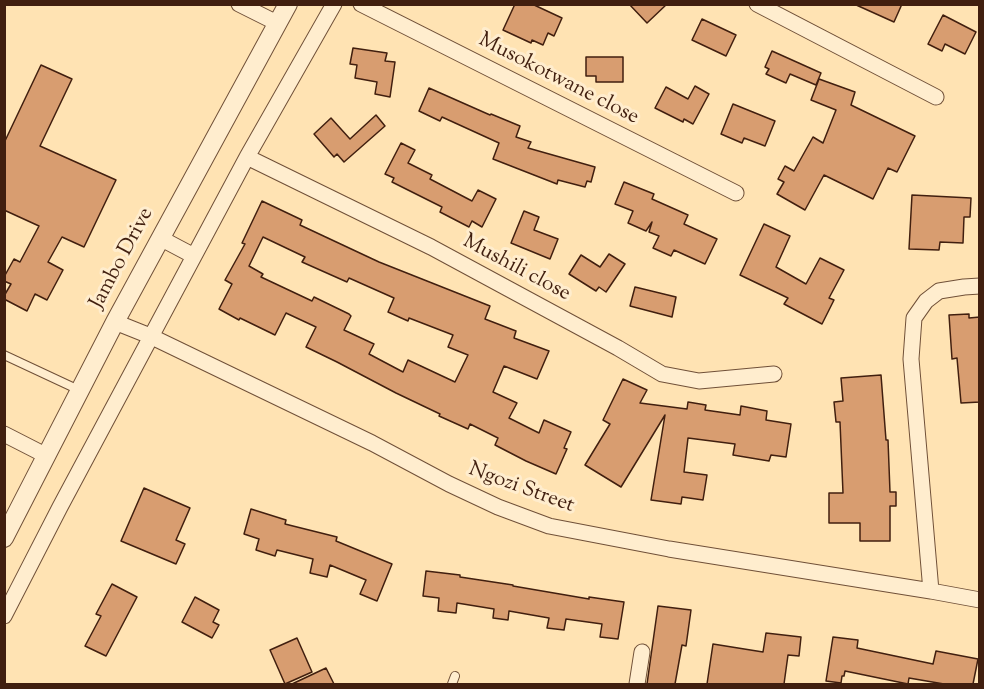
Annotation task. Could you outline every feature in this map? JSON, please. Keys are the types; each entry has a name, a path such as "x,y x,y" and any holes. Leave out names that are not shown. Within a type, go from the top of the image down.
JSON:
{"street":[{"path":"239,4 277,22"},
{"name":"Jambo Drive","path":"4,538 115,322 288,4"},
{"path":"4,616 150,336 247,157 334,4"},
{"name":"Musokotwane close","path":"361,4 736,194"},
{"path":"757,4 936,98"},
{"name":"Mushili close","path":"247,157 431,247 662,374 699,381 774,374"},
{"path":"160,238 194,256"},
{"path":"931,591 911,359 914,318 926,301 939,291 964,286 980,286"},
{"name":"Ngozi Street","path":"115,322 150,336 372,442 449,484 498,507 549,526 669,549 980,600"},
{"path":"4,434 47,456"},
{"path":"637,684 642,652"}],"lane":[{"path":"4,355 80,390"}],"building":[{"path":"515,4 532,4 562,18 554,36 548,33 543,45 532,40 531,43 503,30"},
{"path":"629,4 667,4 647,23"},
{"path":"854,4 902,4 894,22"},
{"path":"943,15 976,32 965,54 945,44 942,51 928,44"},
{"path":"702,19 736,35 726,56 692,40"},
{"path":"353,48 387,53 385,61 395,62 390,97 375,94 377,82 355,78 357,65 350,64"},
{"path":"772,51 821,73 816,85 790,74 786,83 766,74 769,69 765,67"},
{"path":"586,57 623,57 623,82 596,82 596,76 586,76"},
{"path":"41,65 72,79 40,146 116,180 84,247 62,237 48,262 63,270 47,300 35,294 27,311 4,299 11,284 4,281 4,277 14,259 20,262 39,226 4,210 4,143"},
{"path":"819,79 855,92 851,105 915,136 897,172 888,168 873,199 824,175 805,210 777,194 784,182 778,179 785,166 794,171 813,137 823,143 836,110 811,100"},
{"path":"695,86 709,94 693,124 684,119 683,122 655,108 666,87 688,99"},
{"path":"429,88 520,126 516,137 531,142 528,148 595,167 591,182 587,181 585,187 558,180 557,184 493,159 499,143 442,117 440,121 419,111"},
{"path":"733,104 775,121 765,146 744,138 742,143 721,134"},
{"path":"376,115 385,126 344,162 337,154 334,157 314,134 331,118 350,139"},
{"path":"401,143 415,150 408,163 432,175 430,179 472,201 478,190 496,199 482,227 472,221 469,227 440,212 442,207 392,182 394,178 385,174"},
{"path":"624,182 654,194 652,199 688,215 684,224 717,239 705,264 674,250 671,256 653,248 659,236 649,232 652,222 646,231 628,223 633,211 615,204"},
{"path":"912,195 971,198 970,217 964,217 963,243 940,242 939,250 909,249"},
{"path":"262,201 302,220 300,225 379,262 490,306 485,319 516,331 514,338 549,351 537,379 504,366 493,392 517,403 509,418 539,433 544,420 571,432 564,448 567,449 556,474 495,445 498,438 470,424 468,429 439,416 440,414 306,347 316,327 286,313 275,335 219,309 232,284 225,280 245,244 242,243","holes":["263,237 305,257 302,262 347,282 349,278 394,298 388,312 408,321 409,318 453,335 448,347 468,355 455,382 408,360 403,372 369,354 374,344 344,330 351,316 349,314 314,297 312,301 261,277 263,274 249,266"]},
{"path":"524,211 539,217 534,230 558,239 550,259 511,243"},
{"path":"764,224 790,236 776,267 806,284 820,258 844,270 829,298 834,300 822,324 784,304 788,298 740,275"},
{"path":"609,254 625,264 606,292 599,287 596,291 569,274 581,255 600,267"},
{"path":"635,287 676,297 672,317 630,306"},
{"path":"969,314 969,318 980,317 980,402 961,403 957,358 952,359 949,315"},
{"path":"881,375 886,440 888,440 890,492 896,492 896,506 890,506 890,541 860,541 860,523 829,523 829,493 843,493 840,422 836,422 834,402 843,401 841,378"},
{"path":"623,379 647,390 640,403 687,409 688,402 706,405 705,410 740,415 741,406 767,411 766,420 791,424 786,457 771,455 769,461 733,455 735,444 688,438 684,472 707,475 703,500 682,497 681,504 651,500 665,415 621,487 585,465 610,424 603,420"},
{"path":"144,488 190,508 176,540 185,544 176,564 121,541"},
{"path":"251,509 286,520 285,524 337,537 336,541 392,564 377,601 360,594 366,580 330,565 327,577 310,573 313,559 277,550 275,556 256,550 259,539 244,534"},
{"path":"426,571 460,575 460,577 589,599 589,597 624,602 618,639 600,637 602,624 566,619 564,630 547,628 549,618 509,611 508,620 493,618 494,609 457,603 456,613 438,611 439,598 423,596"},
{"path":"112,584 137,597 106,656 85,646 101,616 96,614"},
{"path":"195,597 219,610 213,622 219,625 212,638 182,622"},
{"path":"658,606 691,610 686,646 682,645 675,684 647,684"},
{"path":"766,633 801,637 799,656 788,655 784,684 707,684 713,644 763,652"},
{"path":"833,637 858,640 857,648 933,664 936,651 978,659 973,684 944,684 909,678 908,684 845,671 841,683 826,681"},
{"path":"297,638 312,672 285,684 270,650"},
{"path":"326,668 334,684 292,684"}]}
